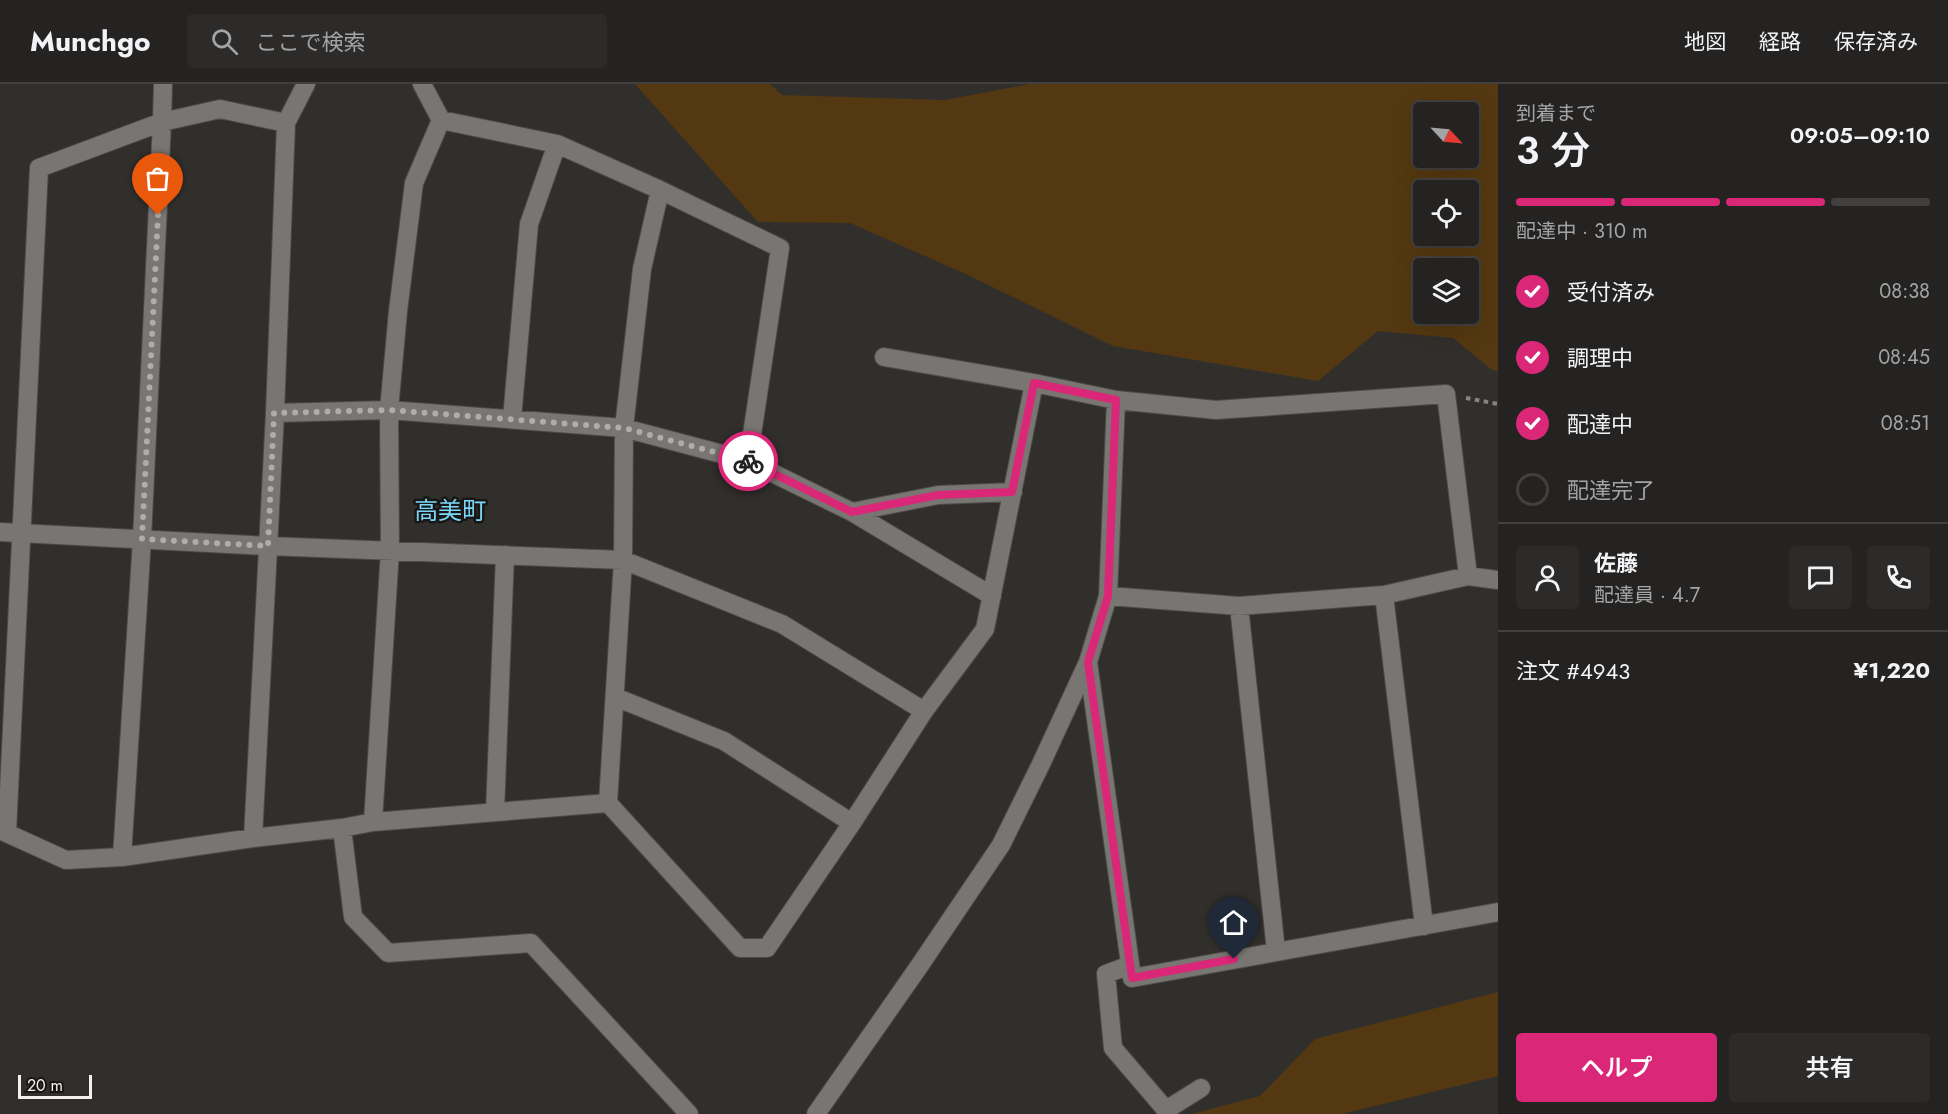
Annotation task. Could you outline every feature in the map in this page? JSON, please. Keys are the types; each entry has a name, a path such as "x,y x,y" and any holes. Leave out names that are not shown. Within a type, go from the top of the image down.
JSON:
{"street":[{"path":"122,857 142,539 163,84"},
{"path":"253,838 286,123 306,84"},
{"path":"422,84 441,120"},
{"path":"286,123 220,109 162,122 39,168 23,533 4,831 66,860 122,857 373,822 608,803"},
{"path":"441,120 557,144 660,190 780,248 748,461"},
{"path":"373,822 390,550 389,410 398,311 414,183 441,120"},
{"path":"512,419 529,224 557,144"},
{"path":"660,190 642,269 624,428 623,560 608,803 740,948 767,948 924,711 985,629 1034,383"},
{"path":"884,357 1116,400 1216,410 1446,394 1468,576"},
{"path":"816,1114 1000,845 1041,764 1088,662 1108,596 1116,400"},
{"path":"274,413 389,410 624,428 748,461 852,512 992,596"},
{"path":"852,512 938,495 1012,492"},
{"path":"0,532 268,546 623,560 782,624 924,711"},
{"path":"495,812 505,555"},
{"path":"1108,596 1239,606 1384,595 1468,576 1498,580"},
{"path":"1384,595 1424,926"},
{"path":"1239,606 1276,951"},
{"path":"1088,662 1132,978 1498,912"},
{"path":"615,697 724,741 852,822"},
{"path":"342,828 353,917 388,953 531,943 689,1114"},
{"path":"1130,965 1106,974 1113,1048 1166,1110 1201,1088"}],"path":[{"path":"1446,394 1498,404"}],"shaded area":[{"path":"635,84 770,84 782,95 945,100 1030,84 1498,84 1498,371 1492,370 1453,338 1378,331 1318,381 1113,346 968,275 850,223 758,222"},
{"path":"1498,992 1498,1076 1342,1114 1192,1114 1260,1096 1315,1039"}],"way so far":[{"path":"158,215 142,539 268,546 274,413 389,410 624,428 748,461"}],"district":[{"name":"高美町","path":"450,510"}],"route":[{"path":"748,461 852,512 938,495 1012,492 1034,383 1116,400 1108,596 1088,662 1132,978 1234,959"}]}
